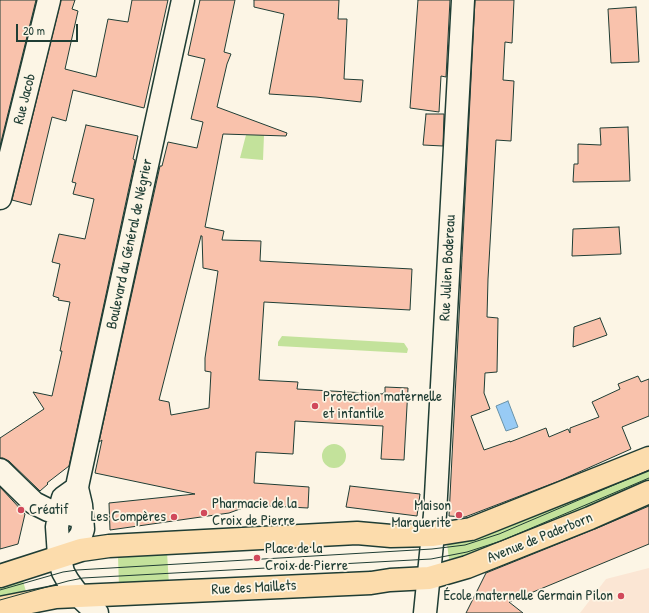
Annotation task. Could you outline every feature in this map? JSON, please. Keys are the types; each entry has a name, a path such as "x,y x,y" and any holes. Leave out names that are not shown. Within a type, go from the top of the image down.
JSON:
{"main road":[{"path":"0,576 59,556 81,550 101,547 357,533 391,536 433,535 471,529 649,458"},
{"name":"Avenue de Paderborn","path":"429,578 467,567 590,518 649,492"},
{"name":"Rue des Maillets","path":"0,608 56,597 371,583 390,580 429,578"}],"street":[{"name":"Rue Jacob","path":"0,198 49,0"},
{"name":"Boulevard du Général de Négrier","path":"82,530 81,505 77,488 183,0"},
{"name":"Rue Julien Bodereau","path":"425,613 433,535 462,0"},
{"path":"0,470 34,503 48,510 70,513 75,517 82,530 82,542 84,545 101,547"},
{"path":"77,488 63,498 59,511 56,528 59,556 64,572 79,596 97,613"},
{"path":"59,556 66,545 75,543 82,530"}],"shaded area":[{"name":"École maternelle Germain Pilon","path":"649,568 649,613 580,613 606,579"}],"green space":[{"path":"246,135 264,135 263,160 240,158"},
{"path":"282,336 404,343 408,349 407,353 278,346 278,342"},
{"path":"334,444 342,448 346,456 342,464 334,468 326,464 322,456 326,448"},
{"path":"649,466 649,482 563,519 467,556 449,559 447,544"},
{"path":"167,552 169,585 119,587 118,556 145,556"},
{"path":"23,581 27,595 0,603 0,586"}],"water":[{"path":"508,401 518,427 506,431 496,406"}],"building":[{"path":"0,0 36,0 0,146"},
{"path":"61,0 75,0 72,9 78,11 65,69 96,77 108,19 128,22 132,0 168,0 144,108 73,90 66,121 52,117 31,205 12,200"},
{"path":"200,0 235,0 224,52 231,54 227,64 217,107 287,133 286,136 223,134 205,227 224,231 222,240 261,241 260,261 412,269 410,310 264,302 259,380 298,382 297,389 383,394 385,393 385,387 408,388 404,460 381,459 383,426 295,421 293,454 256,452 254,483 309,487 308,508 251,505 229,513 110,530 109,503 195,494 95,473 102,440 99,442 160,166 162,166 168,142 197,148 203,122 191,119 205,59 188,55","holes":["202,236 203,268 218,271 205,358 205,371 211,372 209,408 171,415 169,402 159,400"]},
{"path":"254,0 339,0 338,19 347,19 344,79 363,80 361,102 269,94 284,14 254,7"},
{"path":"418,0 450,0 446,77 441,76 439,112 410,108"},
{"path":"475,0 514,0 512,43 505,42 503,80 514,81 511,141 496,140 488,279 487,317 498,318 497,372 485,373 484,393 490,409 471,416 484,450 546,428 549,437 568,429 570,433 570,428 599,417 592,402 620,389 618,384 638,376 641,382 649,379 649,416 622,427 631,449 559,481 465,517 449,516"},
{"path":"636,7 639,62 611,63 608,9"},
{"path":"426,114 444,114 443,146 423,145"},
{"path":"86,125 138,136 133,159 135,160 69,466 47,483 48,484 40,491 9,461 0,458 0,438 44,409 33,392 52,396 62,351 60,351 70,302 58,300 59,298 53,296 60,264 52,262 59,234 85,239 94,199 73,194 76,183 72,182"},
{"path":"628,127 630,181 573,182 574,164 578,164 578,144 601,145 600,128"},
{"path":"619,227 621,254 572,256 573,229"},
{"path":"600,318 607,335 573,347 574,327"},
{"path":"350,486 420,494 417,516 346,507"},
{"path":"0,487 25,514 18,544 0,549"},
{"path":"649,506 649,544 509,602 523,613 466,613 486,573"}],"tram line":[{"path":"0,590 63,572 77,570 432,549 465,545 499,534 649,470"},
{"path":"0,600 83,578 431,559 467,552 501,541 649,478"}],"place":[{"name":"Protection maternelle et infantile","path":"315,406"},
{"name":"Créatif","path":"21,510"},
{"name":"Pharmacie de la Croix de Pierre","path":"204,513"},
{"name":"Maison Marguerite","path":"459,515"},
{"name":"Les Compères","path":"174,517"},
{"name":"Place de la Croix de Pierre","path":"257,558"},
{"name":"École maternelle Germain Pilon","path":"621,596"}]}
